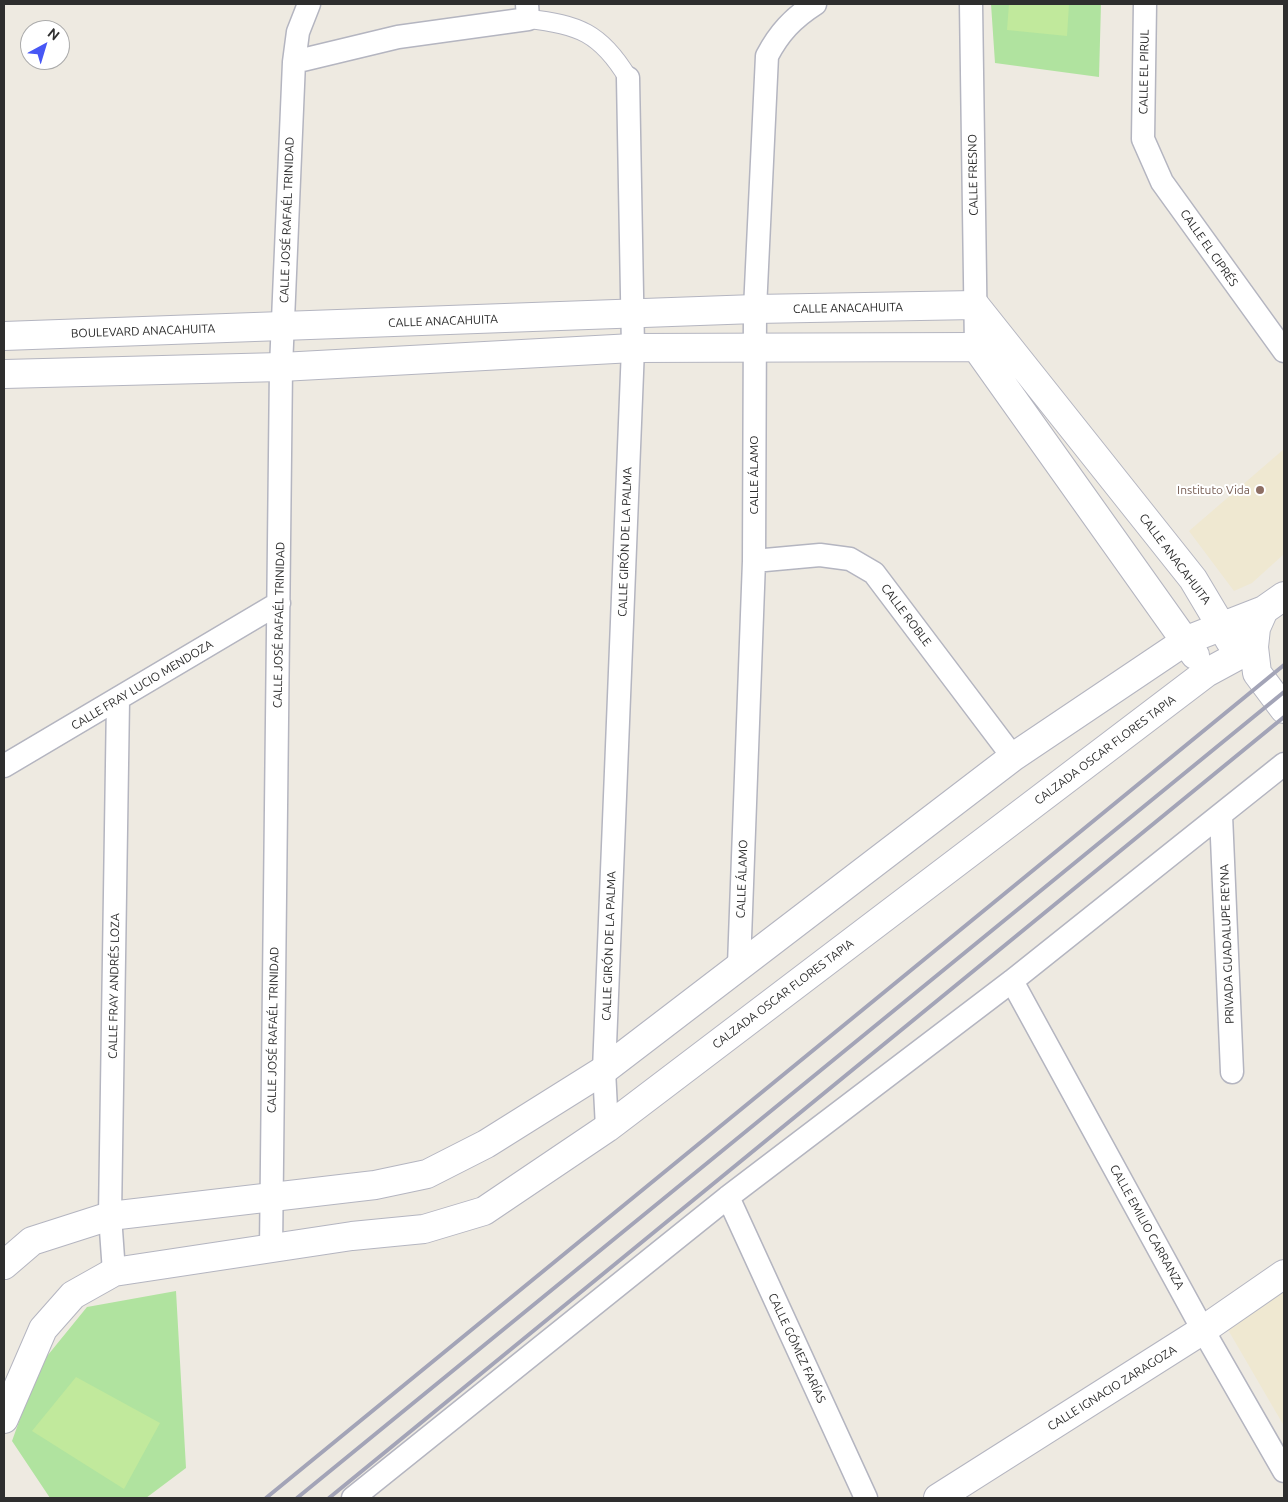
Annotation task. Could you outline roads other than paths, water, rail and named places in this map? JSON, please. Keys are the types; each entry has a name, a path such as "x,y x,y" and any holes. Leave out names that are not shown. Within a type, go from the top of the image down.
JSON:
{"street":[{"name":"CALLE JOSÉ RAFAÉL TRINIDAD","path":"271,1248 281,367 294,62 298,32 309,4"},
{"name":"CALLE ÁLAMO","path":"739,966 754,561 755,310 767,56 777,36 799,14 815,4"},
{"name":"CALLE FRESNO","path":"971,4 976,346"},
{"name":"CALLE EL PIRUL","path":"1143,139 1145,4"},
{"path":"294,62 398,37 527,12"},
{"name":"CALLE GIRÓN DE LA PALMA","path":"527,12 576,27 602,44 616,58 628,78 633,348 604,1070 607,1128"},
{"name":"CALLE EL CIPRÉS","path":"1143,139 1162,182 1284,351"},
{"name":"CALLE ANACAHUITA","path":"283,326 755,310 975,306 1192,579 1222,625 1259,628 1257,673 1284,709"},
{"name":"BOULEVARD ANACAHUITA","path":"4,336 283,326"},
{"path":"4,374 281,367 633,348 976,346 1187,640 1206,673"},
{"name":"CALLE ROBLE","path":"754,561 820,555 850,559 874,573 1013,756"},
{"name":"CALLE FRAY LUCIO MENDOZA","path":"4,766 279,603"},
{"path":"4,1265 32,1241 110,1216 271,1199 375,1185 427,1174 486,1144 604,1070 1013,756 1187,640 1222,625 1259,628"},
{"name":"CALZADA OSCAR FLORES TAPIA","path":"114,1272 352,1236 424,1229 484,1211 607,1128 1206,673 1259,628"},
{"name":"CALLE FRAY ANDRÉS LOZA","path":"114,1272 110,1216 118,700"},
{"path":"353,1498 728,1197 1012,981 1284,764"},
{"name":"PRIVADA GUADALUPE REYNA","path":"1221,816 1232,1072"},
{"name":"CALLE EMILIO CARRANZA","path":"1012,981 1203,1330 1284,1471"},
{"name":"CALLE GÓMEZ FARÍAS","path":"728,1197 866,1498"},
{"path":"4,1419 44,1328 73,1295 114,1272"},
{"name":"CALLE IGNACIO ZARAGOZA","path":"938,1498 1203,1330 1284,1274"}],"railway":[{"path":"266,1498 1284,665"},
{"path":"297,1498 1284,692"},
{"path":"329,1498 1284,717"}],"place":[{"name":"Instituto Vida","path":"1260,490"}]}
